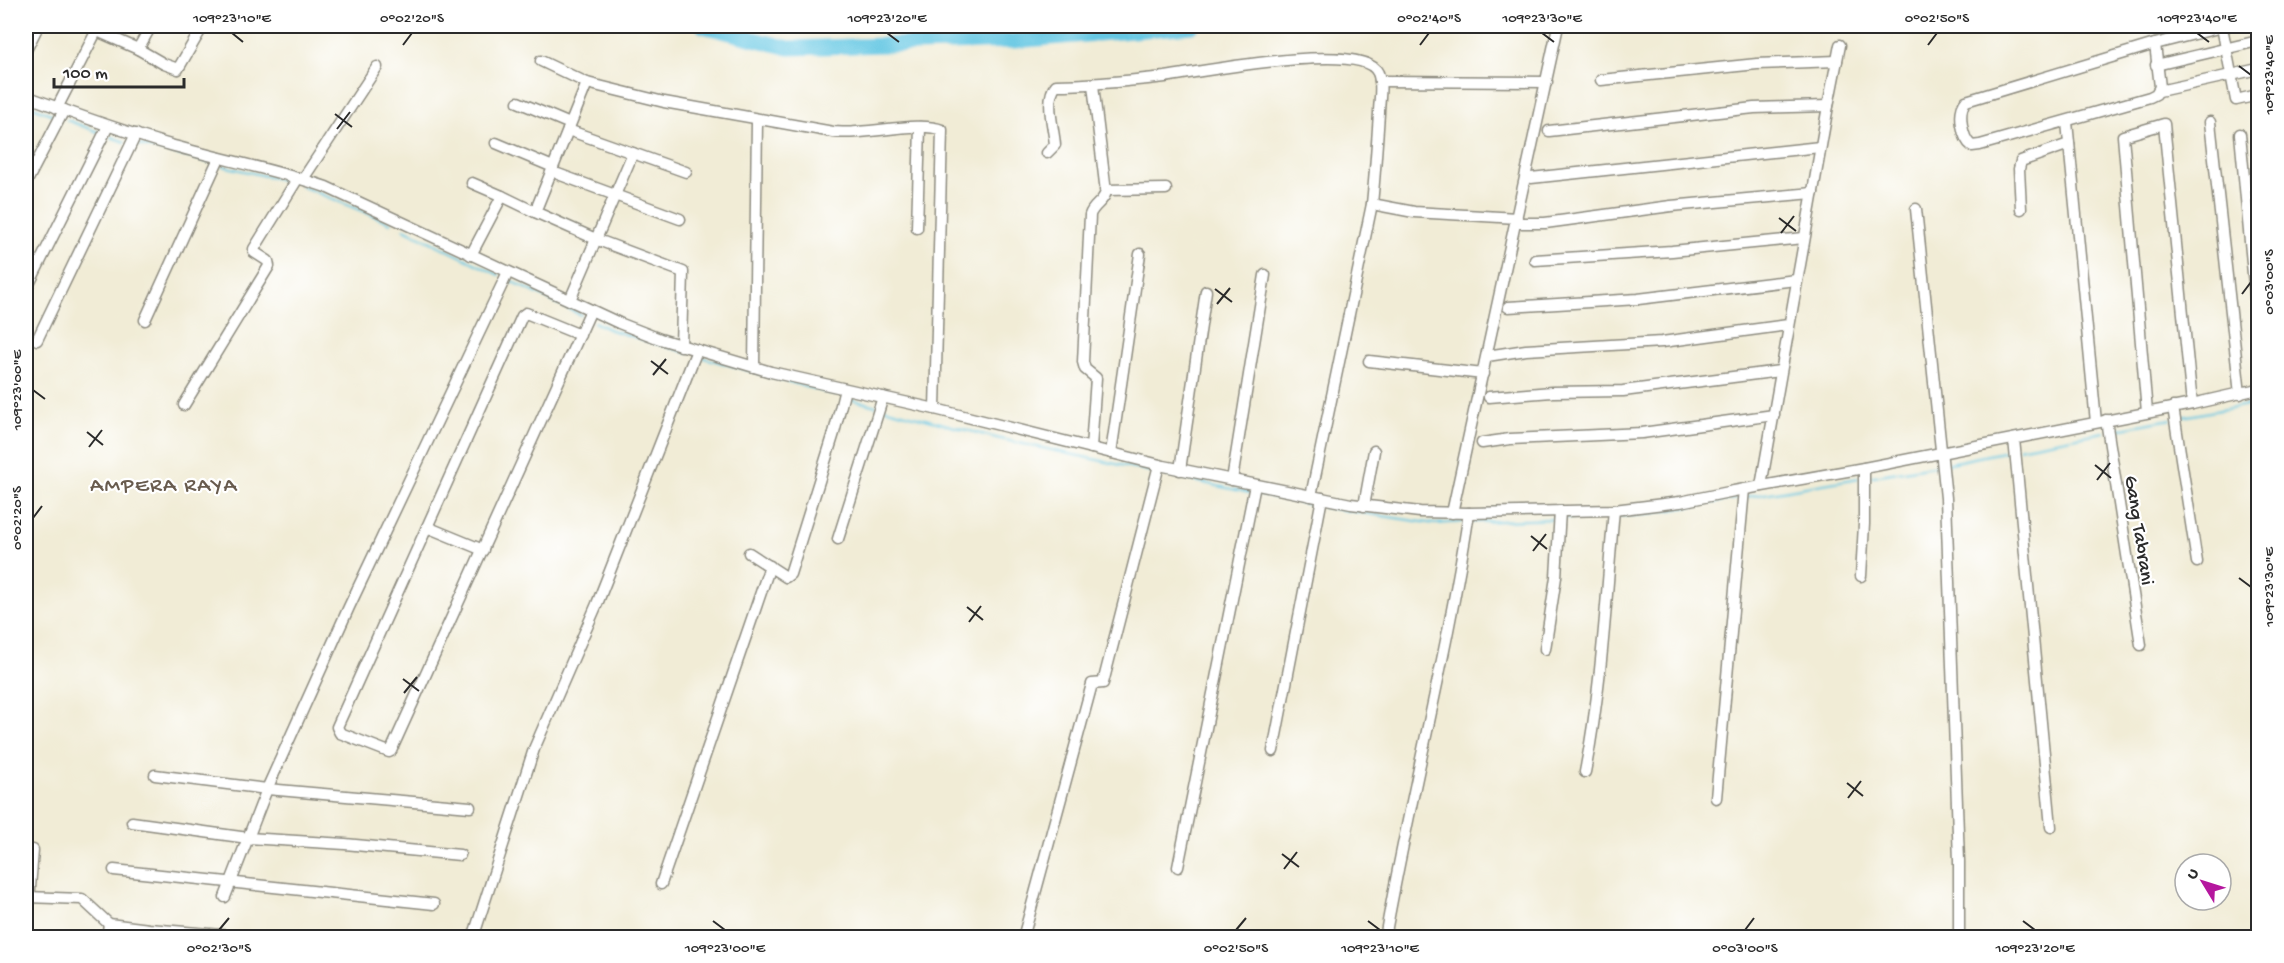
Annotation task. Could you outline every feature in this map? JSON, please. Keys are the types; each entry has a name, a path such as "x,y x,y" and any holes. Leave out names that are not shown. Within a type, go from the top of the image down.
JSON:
{"street":[{"path":"26,50 38,26"},
{"path":"138,49 151,26"},
{"path":"26,183 98,28 164,64 178,69 203,26"},
{"path":"1452,513 1558,26"},
{"path":"2259,69 2232,76 2159,91 2150,97 2067,122 1972,146 1966,141 1961,109 1966,101 2225,26 2226,49 2232,76 2236,100 2259,95"},
{"path":"2156,65 2259,41"},
{"path":"1761,486 1796,280 1814,193 1827,106 1840,45"},
{"path":"2155,45 2159,91"},
{"path":"1047,153 1055,145 1051,106 1053,88 1056,85 1093,85 1304,58 1362,61 1374,68 1380,81 1377,156 1372,204 1316,497 1273,751"},
{"path":"541,61 592,84 664,102 757,120 847,134 920,127 942,130 935,409"},
{"path":"1601,80 1757,64 1837,61"},
{"path":"184,405 269,266 268,261 254,252 254,249 377,67"},
{"path":"1380,81 1547,82"},
{"path":"535,212 555,171 569,127 592,84"},
{"path":"1092,448 1096,378 1085,369 1083,362 1090,215 1104,199 1106,190 1093,85"},
{"path":"26,96 108,126 300,179 345,196 630,328 681,346 754,367 1180,470 1364,506 1420,512 1469,513 1614,510 1680,502 1864,468 1943,459 2104,425 2147,412 2174,414 2192,404 2259,388"},
{"path":"518,102 569,127 686,172"},
{"path":"1549,132 1754,108 1827,106"},
{"path":"754,367 757,120"},
{"name":"Gang Tabrani","path":"2067,122 2104,425 2141,645"},
{"path":"2210,122 2240,394"},
{"path":"2147,412 2123,136 2164,124 2192,404"},
{"path":"26,290 108,126"},
{"path":"917,228 920,127"},
{"path":"37,340 136,134"},
{"path":"2240,134 2259,328"},
{"path":"496,143 615,196 680,219"},
{"path":"2021,209 2019,169 2021,161 2070,144"},
{"path":"1531,178 1820,147"},
{"path":"570,300 598,240 633,153"},
{"path":"145,320 219,158"},
{"path":"472,183 598,240 683,272 681,346"},
{"path":"1106,190 1166,189"},
{"path":"1372,204 1414,212 1545,223 1671,206 1814,193"},
{"path":"471,255 502,196"},
{"path":"1916,209 1943,459 1956,759 1959,938"},
{"path":"1534,260 1672,251 1804,238"},
{"path":"1111,453 1140,254"},
{"path":"225,897 267,789 349,607 508,272"},
{"path":"1232,480 1265,275"},
{"path":"1508,308 1638,298 1796,280"},
{"path":"1180,470 1206,291"},
{"path":"579,335 526,313 522,316 337,727 340,733 389,752 392,751 591,310"},
{"path":"1487,356 1526,350 1662,342 1788,325"},
{"path":"473,938 534,749 597,603 697,350"},
{"path":"1369,361 1483,374"},
{"path":"1489,397 1623,391 1780,371"},
{"path":"749,553 786,577 790,574 834,433 845,389"},
{"path":"838,539 882,397"},
{"path":"2174,414 2197,562"},
{"path":"1482,443 1510,439 1642,433 1774,415"},
{"path":"2014,444 2051,827"},
{"path":"1364,506 1374,451"},
{"path":"1023,938 1092,684 1103,683 1159,465"},
{"path":"1861,576 1864,468"},
{"path":"1178,867 1255,485"},
{"path":"1716,798 1744,489"},
{"path":"1585,772 1594,722 1605,631 1614,510"},
{"path":"1545,649 1556,577 1560,511"},
{"path":"1385,938 1406,825 1453,612 1469,513"},
{"path":"427,526 483,550"},
{"path":"661,884 770,566"},
{"path":"156,775 267,789 470,807"},
{"path":"132,822 248,838 460,855"},
{"path":"26,938 27,897 33,850"},
{"path":"114,870 434,904"},
{"path":"27,897 82,899 109,924 148,933 259,938"},
{"path":"107,938 109,924"}],"waterway":[{"path":"703,26 789,48 1014,41 1192,26"},
{"path":"26,104 53,115"},
{"path":"67,120 98,132"},
{"path":"111,137 125,142"},
{"path":"139,145 209,162"},
{"path":"223,166 291,182"},
{"path":"301,186 391,223"},
{"path":"404,229 499,275"},
{"path":"511,281 581,315"},
{"path":"594,322 611,330 688,353"},
{"path":"701,357 836,395"},
{"path":"850,399 876,406"},
{"path":"2177,418 2258,403"},
{"path":"884,408 996,438 1153,472"},
{"path":"2112,430 2171,419"},
{"path":"2018,448 2104,432"},
{"path":"1945,464 2012,450"},
{"path":"1868,477 1939,465"},
{"path":"1162,474 1250,493"},
{"path":"1746,497 1859,478"},
{"path":"1256,494 1318,506"},
{"path":"1616,516 1641,515 1741,498"},
{"path":"1323,507 1435,524 1463,522"},
{"path":"1562,518 1610,516"},
{"path":"1472,522 1556,519"}],"district":[{"name":"AMPERA RAYA","path":"164,483"}]}
